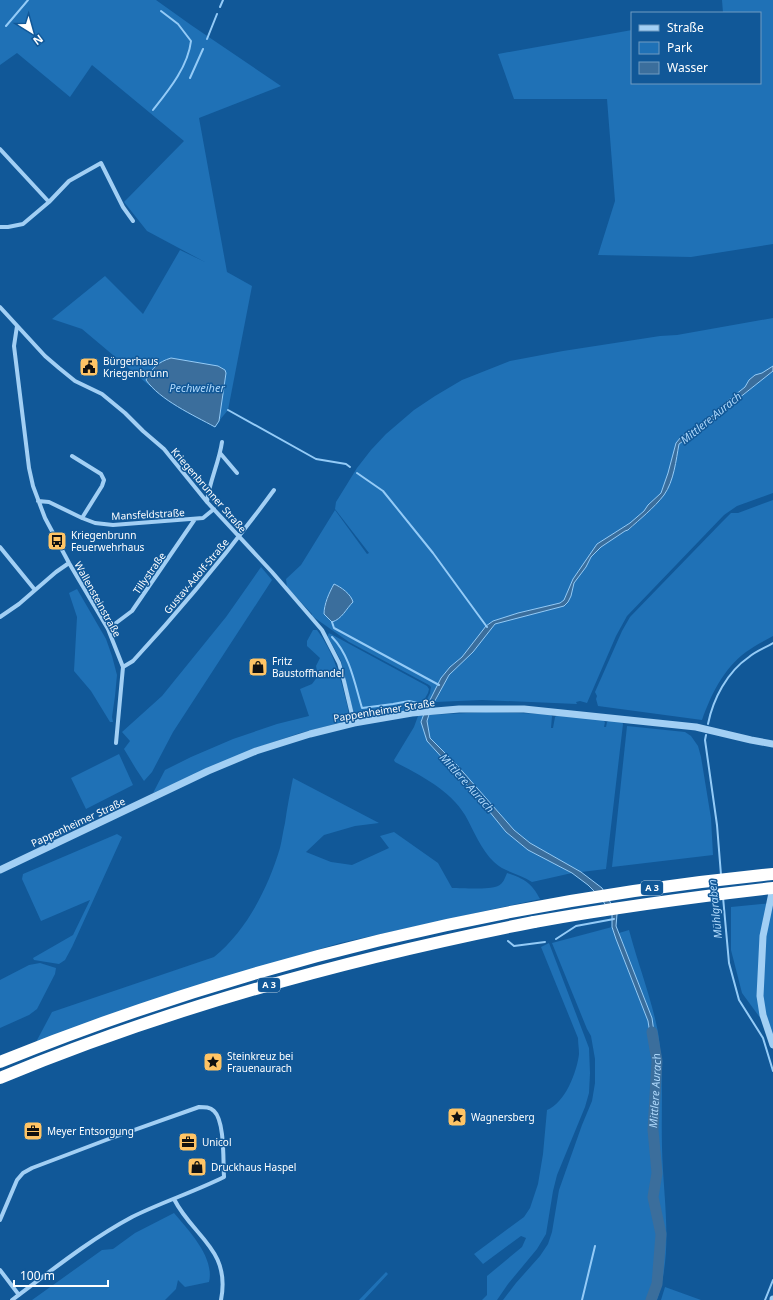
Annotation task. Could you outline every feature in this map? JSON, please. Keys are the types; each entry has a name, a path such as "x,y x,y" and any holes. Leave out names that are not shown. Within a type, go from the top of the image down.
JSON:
{"highway":[{"name":"A 3","path":"0,1062 132,1013 267,970 411,933 531,908 625,892 686,883 773,874"},
{"name":"A 3","path":"0,1078 167,1016 275,983 381,956 464,936 534,922 692,897 773,888"}],"street":[{"path":"0,149 49,202"},
{"path":"0,227 8,228 23,224 49,202 69,181 101,164 123,207 133,221"},
{"name":"Kriegenbrunner Straße","path":"0,307 59,368 75,381 102,394 164,449 207,502 272,572 322,630 339,663 354,723"},
{"name":"Wallensteinstraße","path":"17,326 14,346 16,371 28,468 33,486 45,518 69,563 108,629 123,666 116,743"},
{"path":"207,502 208,493 222,442"},
{"path":"220,453 237,473"},
{"path":"72,456 101,474 104,480 102,486 82,518"},
{"name":"Gustav-Adolf-Straße","path":"123,666 132,661 148,645 239,537 274,490"},
{"name":"Mansfeldstraße","path":"38,501 54,504 95,523 113,525 203,518 214,510"},
{"name":"Tillystraße","path":"108,629 132,611 195,519"},
{"path":"0,547 35,590"},
{"path":"0,617 69,563"},
{"name":"Pappenheimer Straße","path":"0,870 208,771 256,751 310,734 354,723 412,713 458,709 524,710 619,718 696,727 773,744"},
{"path":"773,888 763,936 760,996 763,1015 773,1045"},
{"path":"0,1220 17,1180 23,1173 32,1168 199,1107 210,1108 218,1116 221,1130 224,1177 132,1217 111,1229 90,1242 12,1300"},
{"path":"174,1199 178,1208 209,1244 217,1257 223,1281 221,1300"},
{"path":"0,1270 19,1295"}],"green space":[{"path":"0,0 156,0 281,86 199,118 227,272 252,286 228,410 219,421 226,373 225,370 218,366 146,380 151,387 82,329 52,319 105,276 143,314 180,250 205,262 147,231 124,202 184,141 92,65 70,97 17,53 0,65"},
{"path":"722,0 773,0 773,244 691,257 598,255 615,201 607,99 514,99 498,54 631,30 631,84 761,84 761,12 723,12"},
{"path":"773,318 773,366 762,374 755,375 749,380 746,387 720,407 718,412 681,437 676,443 661,493 630,523 597,544 573,579 564,600 560,603 518,613 493,621 486,626 462,657 450,667 441,678 426,708 422,709 430,693 431,687 429,685 349,642 312,616 312,614 287,587 286,579 301,565 335,510 367,554 369,553 335,509 336,502 357,468 371,450 386,434 414,410 435,396 462,380 510,361 563,351 660,336 677,335","holes":["337,585 349,595 345,611 332,622 324,614 324,606 331,591"]},
{"path":"773,371 773,493 737,506 724,515 627,616 616,636 587,703 580,701 576,702 577,704 482,700 435,702 449,675 495,624 553,609 571,596 574,583 586,567 591,557 601,547 625,531 629,530 664,495 672,477 679,444 720,415 724,410"},
{"path":"773,500 773,636 746,652 724,674 709,701 702,720 598,706 595,692 622,631 630,617 731,513 738,513"},
{"path":"261,567 272,580 173,732 152,772 144,781 124,749 130,741 122,732 162,696 226,617"},
{"path":"77,589 106,639 112,656 117,675 112,717 113,722 110,722 91,691 74,671 77,617 69,593"},
{"path":"313,630 317,630 327,645 343,687 348,710 348,716 344,721 300,733 253,749 153,793 165,770 191,757 233,739 277,724 309,716 300,689 312,684 318,676 316,666 320,658 307,646 307,641"},
{"path":"329,633 427,686 429,689 428,693 419,709 364,717 357,715 353,711 341,661 328,637"},
{"path":"486,712 550,714 552,716 551,728 553,728 555,717 558,715 603,720 605,722 604,727 606,727 607,722 610,720 622,722 623,724 606,869 581,872 530,843 514,830 456,764 430,738 426,721 428,715"},
{"path":"418,716 423,716 421,722 427,741 476,795 506,832 528,850 572,873 532,882 502,868 485,852 465,815 451,798 434,784 395,762 394,760 414,727"},
{"path":"627,726 685,732 691,736 698,746 711,818 713,855 612,867"},
{"path":"119,754 133,785 86,809 71,778"},
{"path":"293,778 379,823 355,826 324,835 306,852 331,862 352,865 389,848 380,836 394,832 438,863 452,888 482,888 498,886 504,881 507,873 518,877 530,885 540,899 340,943 188,989 35,1044 52,1012 214,957 226,946 237,934 255,907 263,893 275,863 280,848"},
{"path":"117,834 122,837 65,960 59,964 34,960 33,958 73,935 90,900 41,921 22,879 23,874"},
{"path":"773,903 773,1038 772,1034 742,993 731,950 731,907"},
{"path":"612,927 648,1021 652,1047 652,1018 619,933 629,930 652,1006 660,1046 666,1243 662,1281 657,1300 503,1300 540,1256 548,1244 552,1232 559,1190 592,1101 595,1083 595,1059 591,1036 552,943"},
{"path":"549,943 589,1048 589,1093 585,1107 557,1175 546,1234 537,1249 508,1284 497,1300 482,1300 487,1295 487,1276 522,1247 526,1238 521,1236 483,1264 474,1254 524,1217 530,1208 538,1184 543,1154 547,1110 559,1101 565,1094 573,1078 578,1061 578,1038 541,947"},
{"path":"40,963 56,968 55,974 37,1009 29,1015 0,1028 0,980 29,965"},
{"path":"174,1213 199,1244 208,1263 210,1273 209,1282 185,1287 178,1280 176,1289 165,1300 32,1300 102,1250 113,1249 135,1233"},
{"path":"386,1272 388,1274 364,1300 359,1300"},
{"path":"665,1287 701,1300 661,1300"}],"water":[{"name":"Pechweiher","path":"171,358 218,366 225,370 226,373 219,421 215,427 168,400 146,380 156,366 162,361"},
{"path":"773,366 773,371 724,410 720,415 679,444 672,477 664,495 628,530 601,547 591,557 586,567 574,583 571,596 564,606 495,624 473,652 449,675 431,708 427,721 430,738 456,764 514,830 530,843 581,872 602,888 617,914 616,926 652,1018 656,1046 652,1047 648,1021 616,939 612,927 612,915 601,898 588,885 572,873 528,850 506,832 476,795 427,741 421,722 426,708 441,678 450,667 462,657 486,626 493,621 518,613 560,603 564,600 573,579 597,544 630,523 661,493 676,443 681,437 718,412 720,407 745,387 749,380 755,375 762,373"},
{"path":"334,584 345,591 353,602 341,616 332,622 324,614 327,599"}],"waterway":[{"path":"6,26 28,0"},
{"path":"220,7 223,0"},
{"path":"153,110 171,87 182,69 191,41 178,24 161,11"},
{"path":"207,39 217,14"},
{"path":"190,78 203,49"},
{"path":"228,410 316,459 346,464 350,467"},
{"path":"357,473 383,491 433,553 487,627"},
{"path":"332,622 334,628 439,685"},
{"path":"332,637 348,661 362,708 409,701 422,704"},
{"name":"Mühlgraben","path":"708,724 717,696 734,670 752,655 773,643"},
{"name":"Mühlgraben","path":"706,735 705,740 717,825 721,875"},
{"name":"Mühlgraben","path":"723,897 729,963 739,1000 763,1038 773,1071"},
{"path":"556,939 576,926 614,919"},
{"path":"508,941 514,946 545,942"},
{"name":"Mittlere Aurach","path":"651,1300 657,1284 661,1234 653,1197 657,1173 653,1130 657,1061 652,1032"},
{"path":"582,1300 595,1246"},
{"name":"Mühlgraben","path":"765,1300 773,1280"}],"place":[{"name":"Bürgerhaus Kriegenbrunn","path":"89,367"},
{"name":"Kriegenbrunn Feuerwehrhaus","path":"57,541"},
{"name":"Fritz Baustoffhandel","path":"258,667"},
{"name":"Steinkreuz bei Frauenaurach","path":"213,1062"},
{"name":"Wagnersberg","path":"457,1117"},
{"name":"Meyer Entsorgung","path":"33,1131"},
{"name":"Unicol","path":"188,1142"},
{"name":"Druckhaus Haspel","path":"197,1167"}]}
